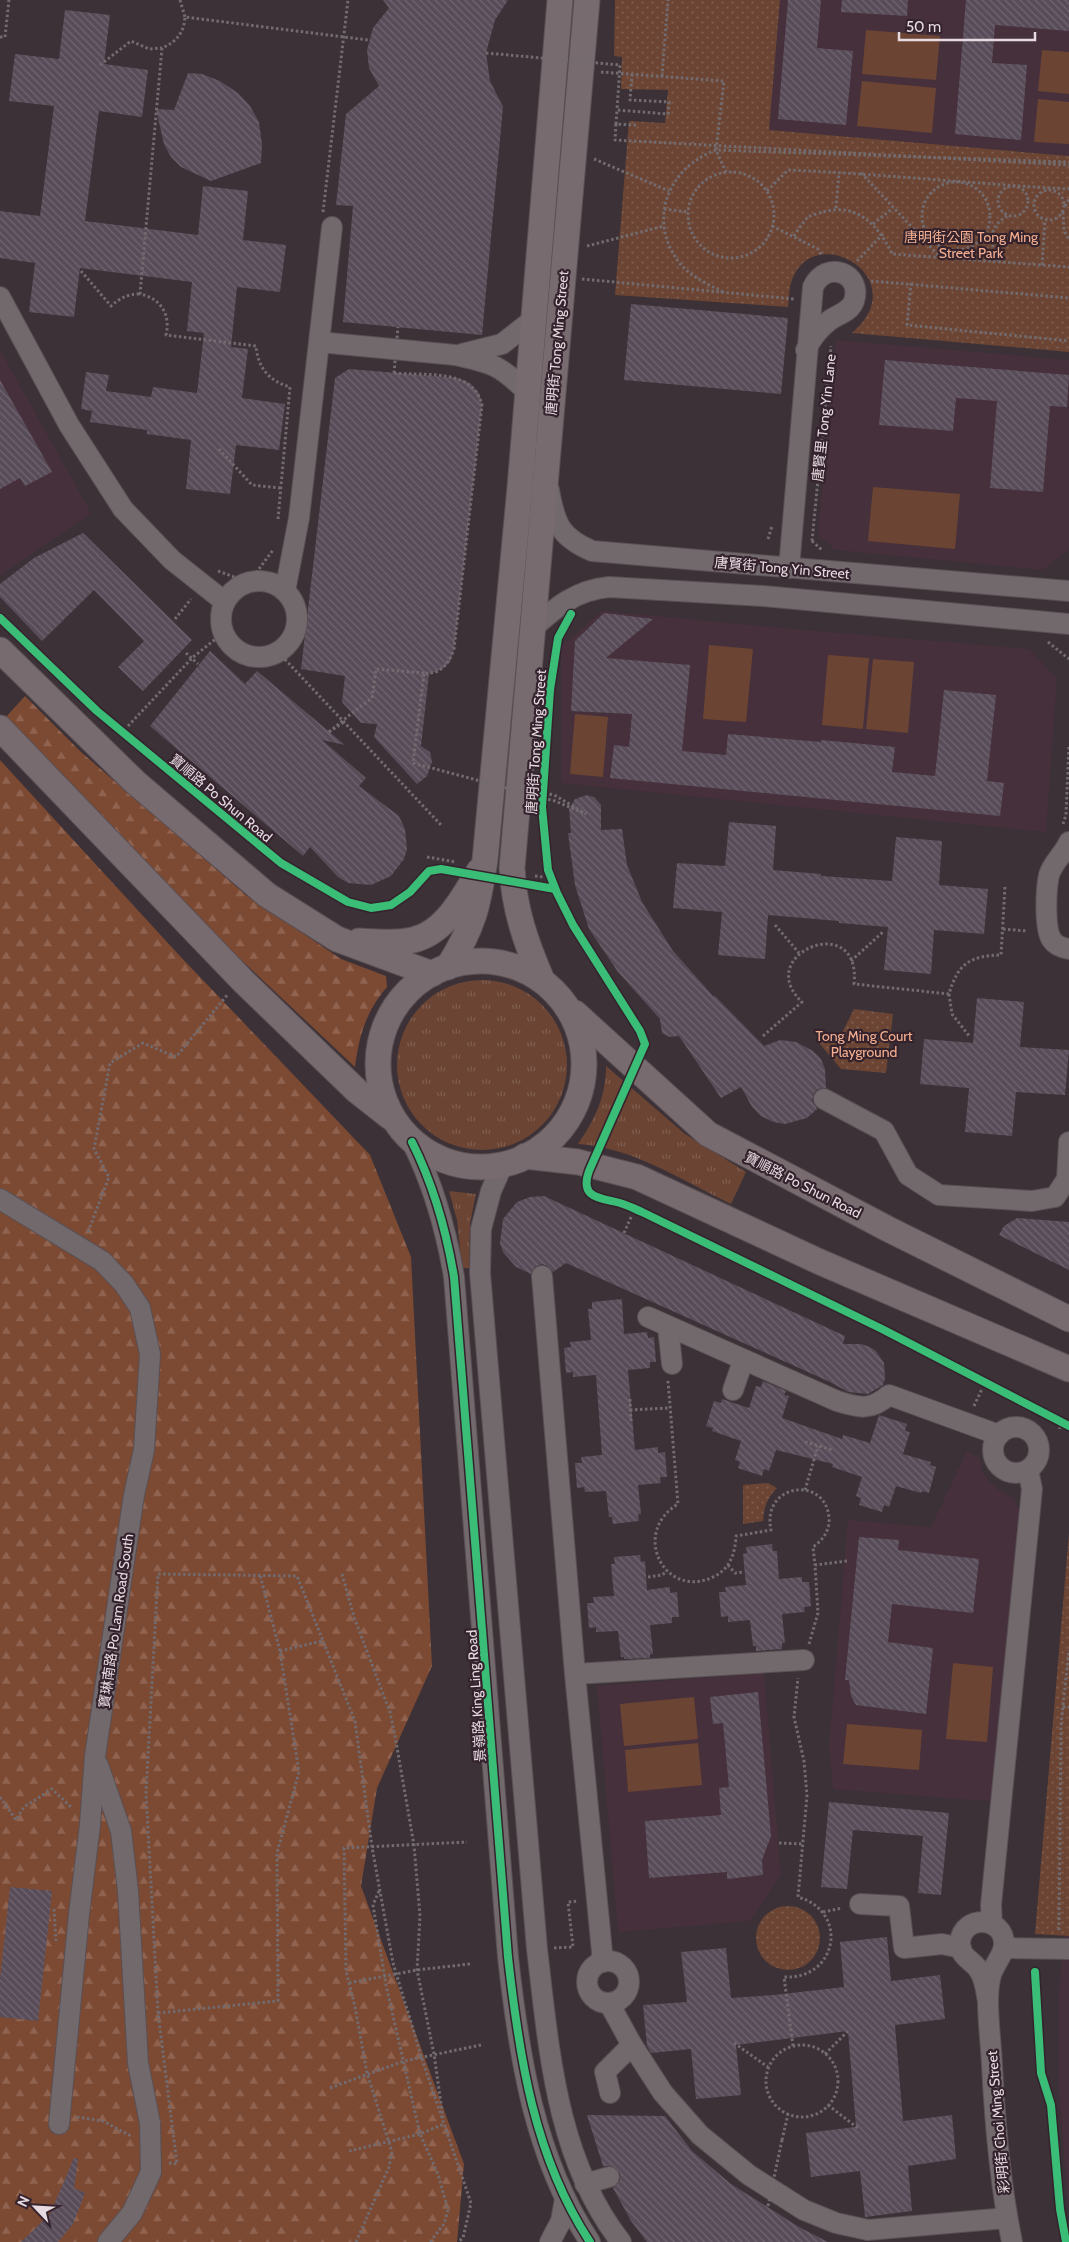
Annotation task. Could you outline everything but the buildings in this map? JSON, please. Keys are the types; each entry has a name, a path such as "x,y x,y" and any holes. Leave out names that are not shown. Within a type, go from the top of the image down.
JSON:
{"main road":[{"name":"唐明街 Tong Ming Street","path":"440,970 472,924 478,903 485,860 534,320 560,0"},
{"name":"唐明街 Tong Ming Street","path":"542,980 528,949 517,910 512,868 587,0"},
{"path":"0,650 142,788 267,895 338,940 440,970"},
{"path":"0,728 244,982 358,1091 392,1119 412,1142 435,1157 454,1164 473,1167 502,1166 525,1156 548,1141 561,1128 579,1095 583,1077 583,1049 576,1022 567,1006 542,980 522,968 498,962 474,961 440,970 407,994 396,1008 382,1041 378,1057 379,1076 382,1096 392,1119"},
{"path":"338,940 406,942 428,934 448,918 485,860"},
{"name":"寶順路 Po Shun Road","path":"567,1006 708,1134 888,1229 1069,1319"},
{"path":"525,1156 578,1162 637,1177 820,1262 1069,1369"}],"street":[{"path":"285,591 299,518 332,227"},
{"path":"0,297 69,425 123,508 172,560 224,602"},
{"path":"455,355 502,344 534,320"},
{"path":"319,342 455,355 499,367 527,392"},
{"name":"唐賢里 Tong Yin Lane","path":"789,568 806,350"},
{"name":"唐賢街 Tong Yin Street","path":"546,474 553,514 562,532 576,544 592,552 1069,591"},
{"path":"264,581 275,584 285,591 294,606 297,623 294,635 288,645 278,652 257,658 246,656 228,643 223,633 221,623 224,602 241,585 264,581"},
{"path":"533,628 556,606 570,598 585,591 609,587 763,596 1069,624"},
{"path":"1067,950 1052,940 1048,933 1047,892 1050,874 1058,856 1069,842"},
{"path":"824,1099 884,1131 908,1175 939,1195 1032,1201 1054,1197 1067,1179 1069,1142"},
{"name":"景嶺路 King Ling Road","path":"412,1142 427,1172 441,1214 454,1277 513,2002 523,2063 536,2120 565,2199 590,2242"},
{"path":"502,1166 491,1192 481,1229 480,1273 537,1949 549,2054 568,2136 585,2184 609,2226 621,2242"},
{"name":"寶琳南路 Po Lam Road South","path":"0,1199 82,1247 102,1261 124,1284 140,1308 150,1354 144,1450 134,1495 96,1756 60,2120"},
{"path":"542,1276 575,1674 603,1962"},
{"path":"648,1317 744,1361 850,1405 856,1407 878,1405 889,1395 999,1435"},
{"path":"668,1326 672,1372"},
{"path":"733,1390 744,1361"},
{"path":"1020,1427 1033,1435 1039,1449 1034,1464 1028,1470 1014,1473 1001,1468 996,1462 993,1448 999,1435 1005,1430 1020,1427"},
{"path":"992,1924 991,1905 1032,1489 1028,1470"},
{"path":"575,1674 804,1660"},
{"path":"96,1756 121,1831 128,1891 138,2063 150,2123 151,2162 151,2172 132,2212 108,2242"},
{"path":"860,1904 900,1906 904,1948 942,1944 960,1948 962,1934 970,1925 979,1922 992,1924 1001,1931 1004,1948 1064,1949"},
{"name":"彩明街 Choi Ming Street","path":"960,1948 968,1960 980,1971 988,2001"},
{"name":"彩明街 Choi Ming Street","path":"1004,1948 991,1974 988,2001 994,2111 1007,2218 1012,2242"},
{"path":"603,1962 617,1962 627,1972 629,1978 629,1985 622,1998 609,2003 603,2002 591,1995 587,1982 591,1969 603,1962"},
{"path":"609,2003 632,2045 664,2092 700,2135 749,2175 804,2210 836,2223 868,2230 1007,2218"},
{"path":"610,2093 605,2072 632,2045"},
{"path":"585,2184 609,2177"},
{"path":"550,2242 561,2220 565,2199"}],"path":[{"path":"0,37 5,37 9,0"},
{"path":"100,65 131,41 150,49 162,48 178,37 183,29 185,17 180,0"},
{"path":"332,227 323,215 348,0"},
{"path":"662,76 668,0"},
{"path":"185,17 368,40"},
{"path":"140,294 162,48"},
{"path":"486,53 620,65 615,140 1069,164"},
{"path":"600,72 724,81 716,150 726,172"},
{"path":"617,110 668,114 669,102 630,100 632,74"},
{"path":"616,124 636,125"},
{"path":"723,292 701,280 682,266 670,248 664,226 664,209 669,191 680,174 693,161 716,150 1069,164"},
{"path":"592,158 669,191"},
{"path":"767,191 788,170 861,173 962,183 978,190 988,205 989,221 983,236 976,244 966,249 955,250 944,248 935,243 923,225 922,214 925,203 931,193 940,186 962,183 1069,188"},
{"path":"726,172 749,176 767,191 774,214 772,226 766,239 757,249 744,256 730,258 716,256 704,249 695,239 689,226 688,212 691,198 700,185 712,176 726,172"},
{"path":"836,208 839,172"},
{"path":"861,173 923,242 940,258"},
{"path":"999,262 993,252 991,235 996,226 1007,216 1020,215 1028,204 1026,193 1018,187 1013,186 1000,193 997,204 1007,216"},
{"path":"1045,220 1035,212 1033,204 1037,194 1052,190 1063,199 1062,221 1069,240"},
{"path":"1045,220 1058,217 1069,199"},
{"path":"988,205 997,204"},
{"path":"1028,204 1033,204"},
{"path":"794,236 808,217 836,208 854,212 873,224 883,234 892,254 1069,267"},
{"path":"873,224 893,208"},
{"path":"664,209 688,212"},
{"path":"1042,265 1045,220"},
{"path":"584,246 664,226"},
{"path":"772,226 818,249 823,259"},
{"path":"853,265 883,234"},
{"path":"923,242 928,235"},
{"path":"81,270 111,306 118,299 128,295 140,294 154,299 163,308 168,322 166,335 256,346 257,356 264,372 279,384 290,388 278,522"},
{"path":"582,279 794,299"},
{"path":"865,280 1069,298"},
{"path":"911,283 906,325 1069,341"},
{"path":"344,722 330,732 372,698 376,669 424,673 442,669 450,662 454,649 482,404 479,393 470,383 457,378 394,373 398,327"},
{"path":"218,449 252,485 281,488"},
{"path":"216,570 237,578 256,573 272,552 274,544"},
{"path":"128,726 192,658 223,633"},
{"path":"1044,640 1051,643 1069,659"},
{"path":"278,652 441,825"},
{"path":"186,653 198,664"},
{"path":"424,673 413,763 555,801 586,814 556,796 540,791"},
{"path":"120,729 127,735"},
{"path":"427,857 456,862"},
{"path":"535,876 548,875"},
{"path":"970,1037 952,1014 949,994 953,978 962,967 973,959 1001,956 1006,886"},
{"path":"776,924 799,953"},
{"path":"1003,929 1027,931"},
{"path":"851,961 884,931"},
{"path":"763,1036 802,1002 794,992 790,979 792,965 799,953 810,946 826,944 841,949 851,961 855,973 854,984 949,994"},
{"path":"82,1247 109,1178 94,1149 110,1063 143,1043 176,1057 230,992"},
{"path":"629,1206 642,1212"},
{"path":"624,1233 632,1215"},
{"path":"672,1372 667,1381 678,1504 661,1519 654,1541 658,1556 667,1571 677,1578 698,1582 718,1574 728,1565 735,1550 736,1536 771,1530 770,1513 777,1499 790,1491 804,1490 823,1500 829,1514 828,1529 820,1542 814,1547 818,1613 796,1683 794,1717 804,1760 807,1796 798,1897 812,1903 823,1912 830,1926 831,1944 827,1955 814,1971 794,1978 784,1977 792,2046"},
{"path":"983,1382 992,1386"},
{"path":"630,1399 631,1421"},
{"path":"630,1410 669,1408"},
{"path":"1058,1423 1069,1426"},
{"path":"805,1442 833,1450"},
{"path":"804,1490 818,1446"},
{"path":"815,1565 847,1562"},
{"path":"728,1565 735,1573 744,1572"},
{"path":"648,1577 662,1575 667,1571"},
{"path":"60,2120 103,2121 127,2132 137,2140 151,2162 177,2164 158,2013 146,1792 158,1574 297,1576 355,1721 379,1891 397,1975 421,2056 471,2203 463,2238 458,2242"},
{"path":"342,1574 354,1617 390,1712 414,1845 420,1916 417,1970 434,2054 444,2125"},
{"path":"158,2013 278,2001 277,1853 299,1772 280,1651 260,1575"},
{"path":"280,1651 322,1641"},
{"path":"1064,1949 1063,1707 1069,1650"},
{"path":"1063,1707 1069,1707"},
{"path":"0,1797 16,1820 24,1807 52,1788"},
{"path":"356,2242 389,2167 392,2152 367,2074 346,1971 344,1848 467,1842"},
{"path":"779,1843 804,1844"},
{"path":"379,1891 372,1905 385,1978 420,2134 438,2174 448,2210 444,2224 430,2242"},
{"path":"561,1948 573,1947 568,1902 596,1900"},
{"path":"349,1983 385,1978 417,1970 470,1964"},
{"path":"825,2054 850,2029"},
{"path":"734,2042 768,2067"},
{"path":"330,2088 421,2056 481,2045"},
{"path":"792,2046 816,2047 833,2062 837,2073 834,2096 828,2105 809,2116 788,2114 778,2108 769,2094 766,2078 768,2067 778,2054 792,2046"},
{"path":"828,2105 859,2129"},
{"path":"768,2206 788,2114"},
{"path":"349,2151 420,2134 444,2125"}],"shaded area":[{"path":"780,0 1069,0 1069,156 768,130"},
{"path":"836,340 1069,360 1069,549 1043,570 835,550 818,534"},
{"path":"0,350 91,513 0,576"},
{"path":"602,611 816,631 816,635 817,631 1029,649 1057,678 1046,832 561,783 561,647"},
{"path":"967,1451 980,1458 982,1471 989,1481 997,1489 1013,1498 1020,1512 997,1802 833,1789 829,1747 848,1520 931,1527"},
{"path":"764,1673 781,1875 750,1921 618,1932 597,1686"},
{"path":"1069,1934 1069,2218 1059,2091 1059,1994 1064,1936"}],"green space":[{"name":"唐明街公園 Tong Ming Street Park","path":"615,0 780,0 769,130 1069,156 1069,352 852,333 869,312 873,293 867,276 854,263 838,255 820,255 804,263 792,280 788,307 615,295 629,121 665,123 668,90 621,89 622,57 614,56"},
{"path":"866,30 940,36 936,80 862,74"},
{"path":"1042,50 1069,52 1069,94 1038,91"},
{"path":"862,81 936,88 932,133 857,126"},
{"path":"1038,99 1069,102 1069,144 1034,142"},
{"path":"873,487 960,494 955,549 868,541"},
{"path":"709,645 753,649 746,722 703,719"},
{"path":"828,655 869,658 863,729 822,725"},
{"path":"873,659 914,662 908,733 866,729"},
{"path":"25,696 81,752 246,895 341,959 386,976 387,987 374,1005 365,1024 355,1067 219,939 5,718"},
{"path":"575,714 608,717 603,777 570,774"},
{"path":"0,760 178,954 370,1155 411,1257 432,1666 377,1788 361,1886 464,2164 457,2242 0,2242"},
{"path":"490,980 515,986 536,999 548,1011 564,1040 567,1065 566,1082 561,1098 548,1119 536,1131 507,1147 474,1150 449,1144 428,1131 416,1119 400,1090 397,1057 403,1032 416,1011 428,999 457,983"},
{"name":"Tong Ming Court Playground","path":"854,1009 893,1014 886,1073 841,1069 819,1043 842,1033"},
{"path":"606,1066 685,1134 746,1172 731,1204 657,1166 637,1158 598,1146 578,1144 590,1126 602,1098"},
{"path":"449,1191 476,1194 470,1223 469,1268 462,1268 457,1220"},
{"path":"768,1483 777,1488 767,1503 763,1521 743,1524 743,1485"},
{"path":"1069,1533 1069,1936 1035,1934"},
{"path":"953,1663 993,1667 987,1742 946,1739"},
{"path":"694,1697 698,1739 624,1746 620,1704"},
{"path":"847,1724 922,1730 919,1770 843,1764"},
{"path":"698,1743 702,1785 628,1792 625,1750"},
{"path":"782,1906 794,1906 811,1915 818,1926 820,1938 818,1950 811,1961 794,1970 782,1970 770,1965 761,1956 756,1944 756,1932 761,1920 770,1911"}],"cycle path":[{"path":"571,614 558,638 550,690 542,807 548,870 573,925 640,1031 645,1044 589,1171 587,1180 589,1192 599,1198 623,1204 642,1212 882,1329 1069,1426"},
{"path":"0,618 97,711 281,863 348,902 371,908 391,905 410,892 429,871 441,869 555,889"},
{"path":"412,1142 427,1175 438,1208 454,1277 512,1994 524,2068 542,2141 555,2176 590,2242"},
{"path":"1035,1972 1041,2073 1051,2105 1060,2209 1066,2242"}]}
